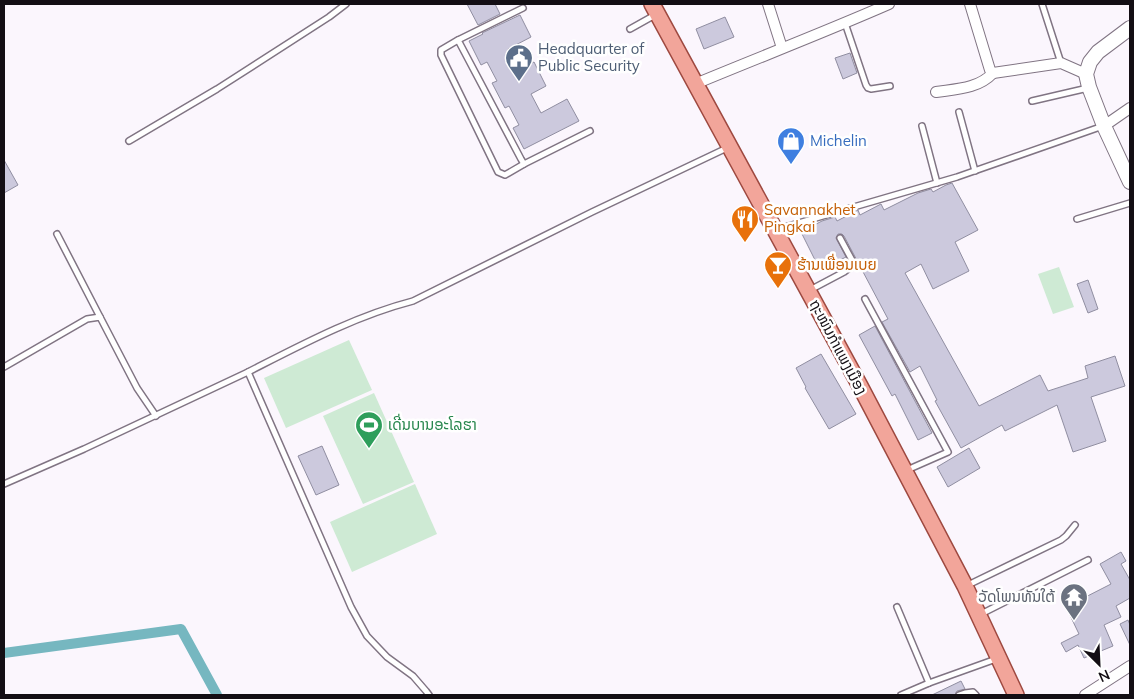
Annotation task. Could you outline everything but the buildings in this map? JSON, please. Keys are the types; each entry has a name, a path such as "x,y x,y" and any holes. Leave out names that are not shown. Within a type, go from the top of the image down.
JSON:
{"main road":[{"name":"ຖະໜົນກຳແພງເມືອງ","path":"655,9 965,586 1016,695"}],"street":[{"path":"768,4 782,48"},
{"path":"695,84 889,4"},
{"path":"970,4 990,70 993,73"},
{"path":"1130,28 1098,52 1090,62 1087,81 1104,126 1130,182"},
{"path":"936,92 971,87 987,79 993,73 1061,63 1087,81"},
{"path":"1104,126 1130,108"},
{"path":"1085,695 1130,666"}],"lane":[{"path":"129,141 216,89 329,17 346,4"},
{"path":"1042,4 1061,63"},
{"path":"523,8 441,50 441,55 498,172 505,175 590,131"},
{"path":"630,29 655,9"},
{"path":"845,23 868,88 890,86"},
{"path":"458,40 524,164"},
{"path":"1032,101 1087,81"},
{"path":"959,112 976,171"},
{"path":"922,126 937,183"},
{"path":"775,230 976,171 1104,126"},
{"path":"4,484 156,416 368,315 388,307 413,301 730,147"},
{"path":"1077,219 1130,203"},
{"path":"57,234 137,388 156,416"},
{"path":"808,291 844,272 853,265 840,238"},
{"path":"865,299 948,452 904,471"},
{"path":"4,367 87,319 100,317"},
{"path":"248,372 351,607 367,636 388,657 413,676 428,695"},
{"path":"965,586 1061,540 1075,525"},
{"path":"978,615 1088,560"},
{"path":"897,607 929,682"},
{"path":"901,695 929,682 999,658"},
{"path":"959,695 973,692 976,695"}],"green space":[{"path":"1059,267 1074,307 1053,314 1038,274"},
{"path":"349,340 372,390 286,428 264,378"},
{"name":"ເດີ່ນບານອະໂລຮາ","path":"374,393 414,482 363,504 323,416"},
{"path":"415,484 437,534 352,572 330,522"}],"waterway":[{"path":"4,653 181,629 217,695"}],"place":[{"name":"Headquarter of Public Security","path":"519,82"},
{"name":"Michelin","path":"791,165"},
{"name":"Savannakhet Pingkai","path":"745,243"},
{"name":"ຮ້ານເພື່ອນເບຍ","path":"778,289"},
{"name":"ເດີ່ນບານອະໂລຮາ","path":"369,449"},
{"name":"ວັດໂພນທັນໃຕ້","path":"1074,621"}]}
